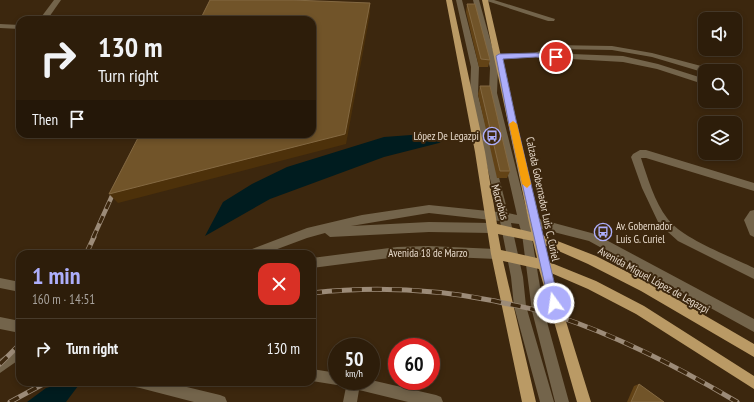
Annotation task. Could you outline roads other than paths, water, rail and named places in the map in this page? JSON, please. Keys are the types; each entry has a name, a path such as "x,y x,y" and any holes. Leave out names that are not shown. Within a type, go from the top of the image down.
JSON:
{"main road":[{"path":"449,0 474,123 491,215 496,254 530,402"},
{"name":"Calzada Gobernador Luis C. Curiel","path":"486,0 499,56 530,221 539,238 557,316 584,402"},
{"name":"Avenida Miguel López de Legazpi","path":"492,228 527,234 592,260 645,287 754,352"},
{"name":"Avenida 18 de Marzo","path":"496,254 544,265"},
{"path":"544,265 592,285 640,310 754,383"}],"street":[{"path":"46,16 58,0"},
{"name":"Macrobús","path":"459,0 475,67 474,95 494,180 508,231 517,276 520,306 548,402"},
{"name":"Macrobús","path":"476,0 494,68 493,94 513,180 530,221 527,234 538,311 562,402"},
{"path":"486,0 551,18"},
{"path":"0,26 16,27"},
{"path":"499,56 536,55 623,60 658,67 700,80 703,80 704,75 704,71 702,69 652,55 612,48 552,47 536,55"},
{"path":"754,187 646,154 640,154 636,157 647,188 663,222 668,227 682,238 754,274"},
{"path":"262,250 307,233 362,219 429,209 491,215"},
{"path":"754,214 749,220 754,232"},
{"name":"Avenida Miguel López de Legazpi","path":"491,215 530,221 591,237 754,326"},
{"path":"307,233 429,227 492,228"},
{"name":"Avenida 18 de Marzo","path":"316,262 397,252 428,251 496,254"},
{"path":"0,283 16,286"},
{"path":"0,323 16,326"},
{"path":"0,367 16,354"},
{"path":"316,376 328,378"},
{"path":"156,386 220,402"},
{"path":"380,389 436,402"},
{"path":"350,390 350,402"}],"water":[{"path":"438,133 449,137 439,143 384,157 270,199 205,236 223,202 252,184 287,167 384,137"},
{"path":"54,386 78,386 66,402 27,402 46,388"}],"railway":[{"path":"93,238 116,187"},
{"path":"88,250 94,237"},
{"path":"316,293 381,289 427,291 472,297 542,311 580,324 627,343 672,365 737,402"},
{"path":"0,364 16,348"},
{"path":"10,402 40,386"}],"place":[{"name":"López De Legazpi","path":"492,136"},
{"name":"Av. Gobernador Luis G. Curiel","path":"603,232"}]}
